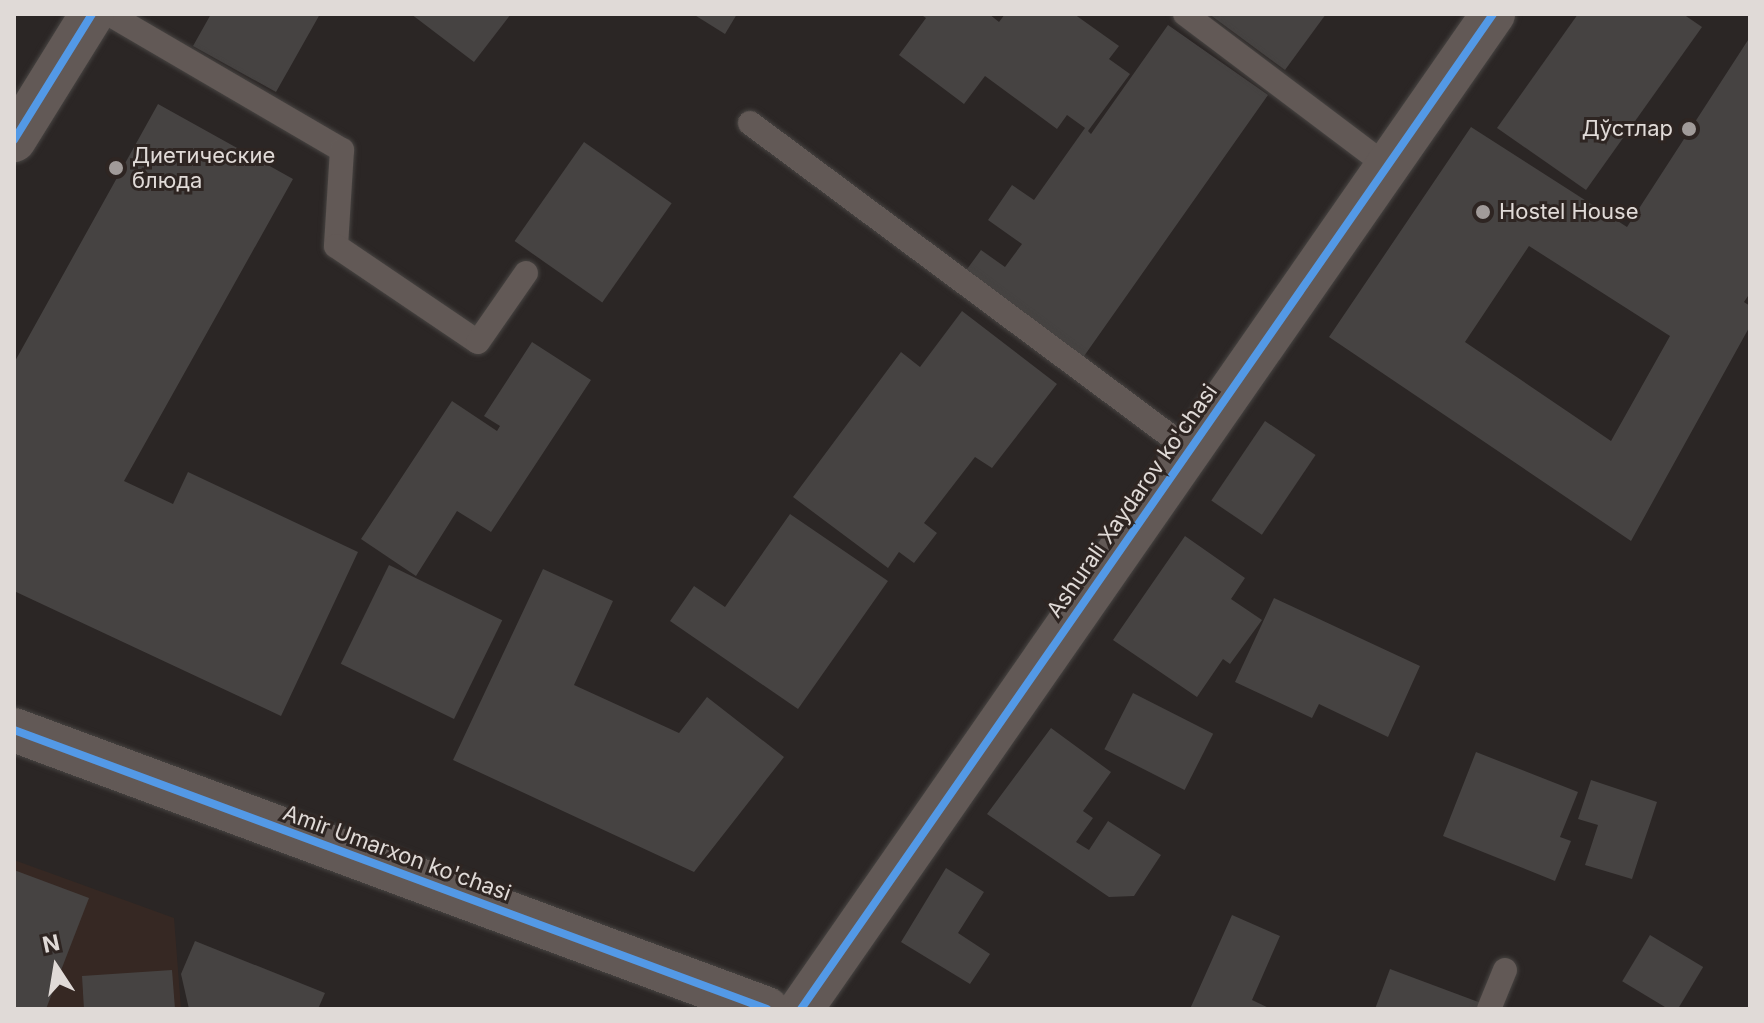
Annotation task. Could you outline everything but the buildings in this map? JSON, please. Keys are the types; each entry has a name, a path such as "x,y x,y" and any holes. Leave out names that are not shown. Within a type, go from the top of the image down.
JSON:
{"street":[{"path":"14,140 92,14"},
{"name":"Ashurali Xaydarov ko'chasi","path":"801,1009 1493,14"},
{"name":"Amir Umarxon ko'chasi","path":"14,730 767,1009"}],"lane":[{"path":"109,14 342,150 336,246 478,342 526,273"},
{"path":"1185,14 1387,166"},
{"path":"750,123 1189,450"},
{"path":"1489,1009 1505,970"}],"shaded area":[{"path":"14,860 174,918 181,1009 14,1009"}],"cycle path":[{"path":"14,140 92,14"},
{"path":"801,1009 1493,14"},
{"path":"14,730 767,1009"}],"place":[{"name":"Дўстлар","path":"1689,129"},
{"name":"Диетические блюда","path":"116,168"},
{"name":"Hostel House","path":"1483,212"}]}
